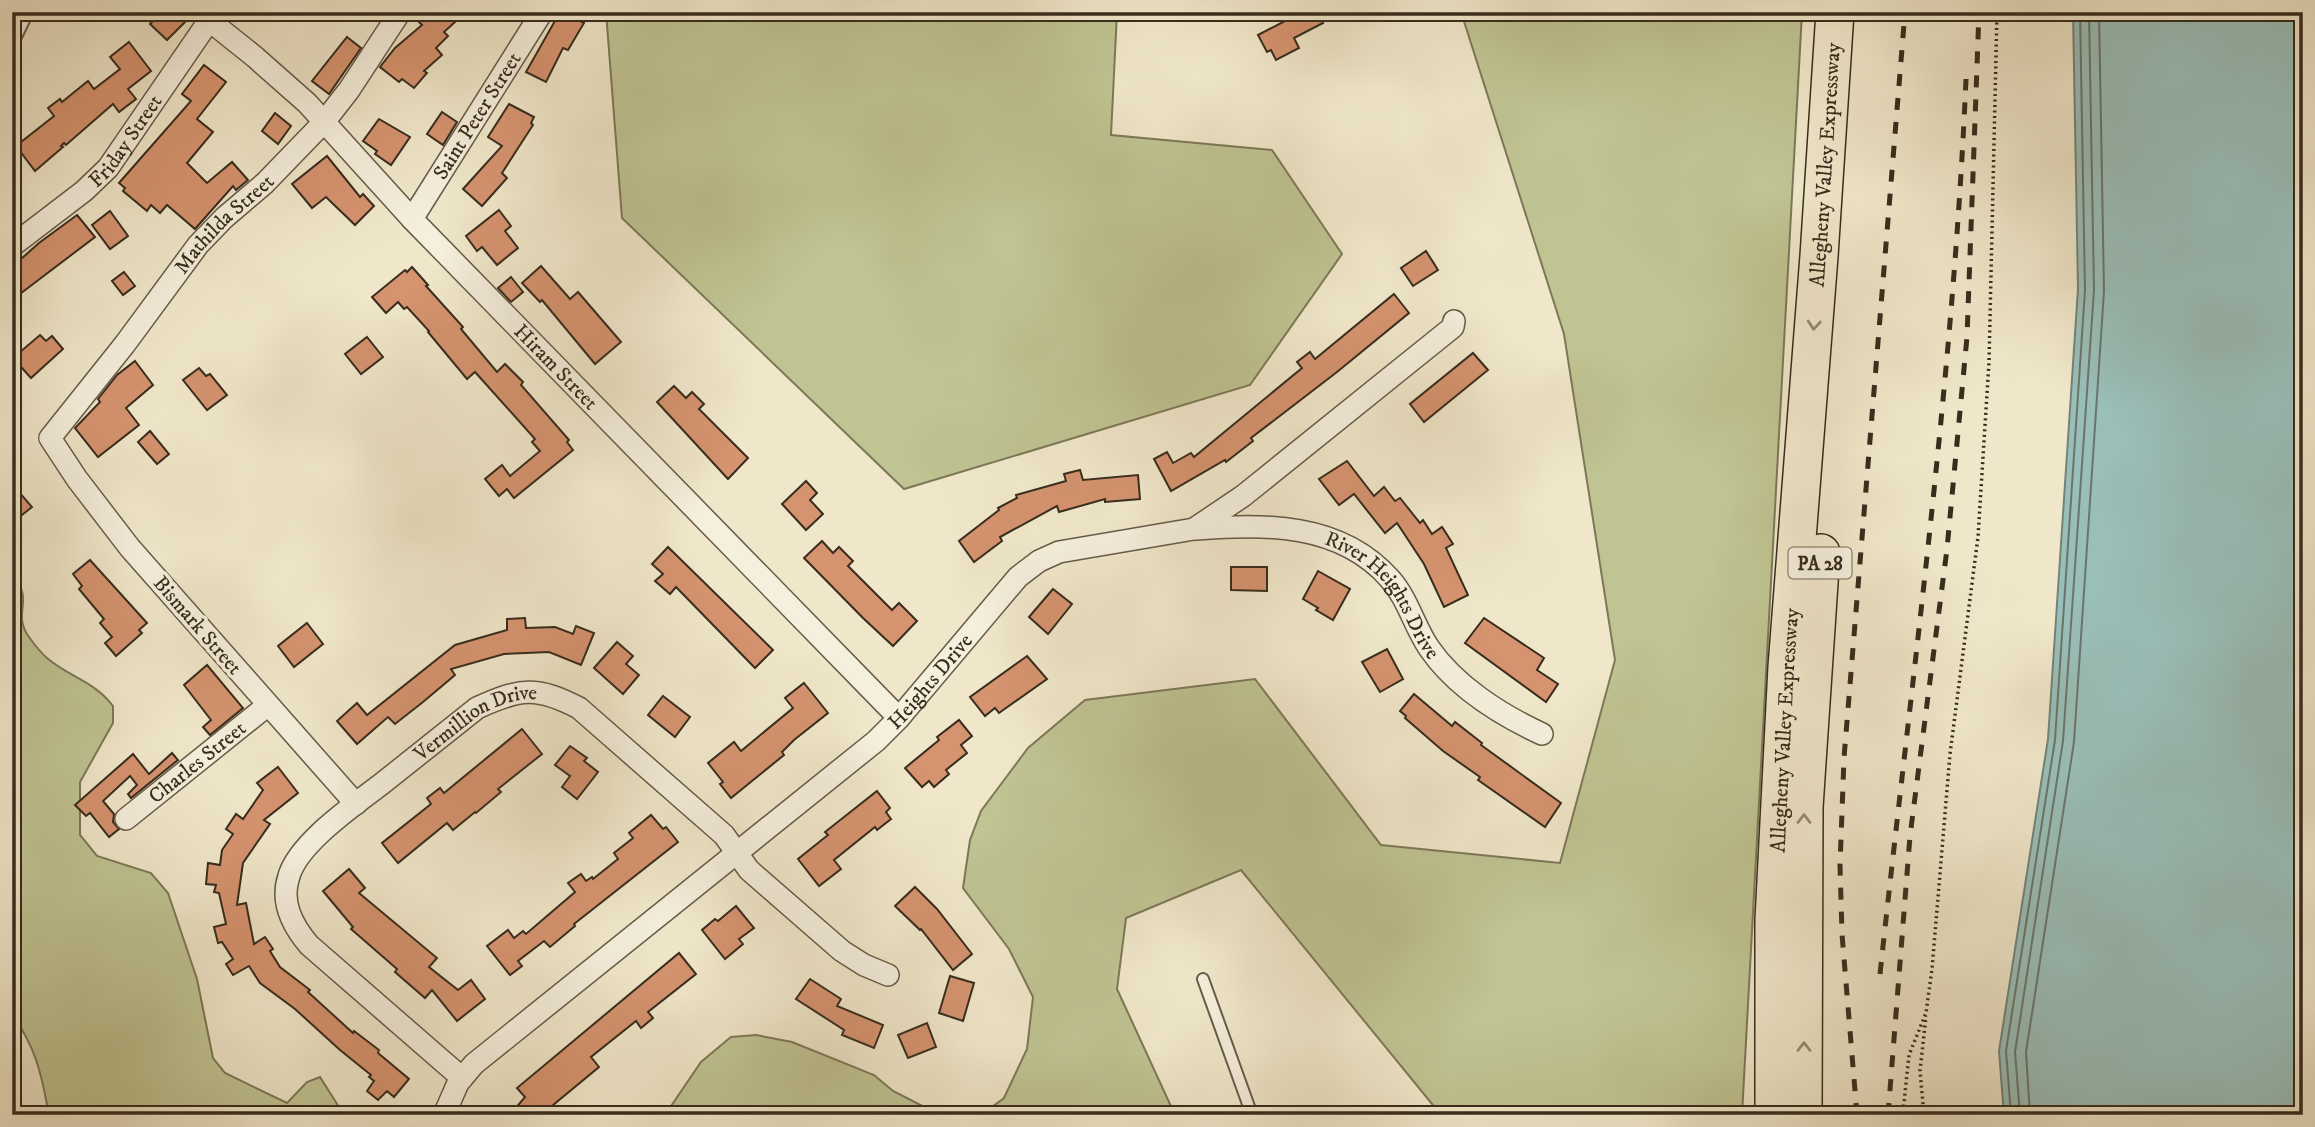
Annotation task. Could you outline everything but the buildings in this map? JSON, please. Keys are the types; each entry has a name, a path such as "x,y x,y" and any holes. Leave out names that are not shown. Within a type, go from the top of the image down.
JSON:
{"highway":[{"name":"Allegheny Valley Expressway","path":"1774,1115 1774,920 1787,667 1835,12"},
{"name":"Allegheny Valley Expressway","path":"1803,1115 1804,807 1854,124 1858,12"},
{"path":"1757,1115 1760,1030 1774,920"}],"street":[{"name":"Mathilda Street","path":"50,438 125,344 198,245 224,218 265,183 324,122 349,90 400,12"},
{"name":"Saint Peter Street","path":"412,219 542,12"},
{"name":"Hiram Street","path":"213,16 307,103 412,219 899,718"},
{"name":"Friday Street","path":"12,246 84,191 108,168 213,16"},
{"name":"Heights Drive","path":"444,1115 447,1105 474,1064 877,741 1018,577 1039,561 1059,552 1194,529 1244,496 1453,327 1454,321"},
{"name":"Bismark Street","path":"50,438 78,480 131,548 356,804"},
{"name":"River Heights Drive","path":"1194,529 1240,526 1308,531 1335,539 1362,554 1389,578 1407,603 1428,648 1445,667 1478,698 1542,734"},
{"name":"Vermillion Drive","path":"463,1078 309,945 296,930 288,911 286,894 289,876 297,858 322,831 477,708 524,692 542,692 558,696 579,708 724,835 749,870 842,951 864,965 888,975"},
{"name":"Charles Street","path":"126,819 268,705"}],"lane":[{"path":"12,45 28,12"},
{"path":"1203,979 1252,1115"}],"path":[{"path":"1924,1115 1920,1071 1947,788 1978,537 1989,362 1997,12"},
{"path":"1903,1112 1909,1055 1926,1013 1929,988"}],"green space":[{"path":"606,12 1117,12 1111,135 1272,150 1342,254 1250,385 904,489 622,218"},
{"path":"1461,12 1802,12 1742,1115 1441,1115 1241,870 1126,918 1117,989 1175,1115 981,1115 1004,1098 1027,1049 1033,997 1009,949 963,888 970,840 981,811 1028,748 1085,700 1255,679 1381,845 1560,863 1615,660 1564,334"},
{"path":"12,578 22,592 22,620 35,645 55,664 90,685 113,706 113,723 80,782 80,835 97,856 151,873 168,893 197,979 213,1058 225,1073 287,1103 307,1082 320,1077 344,1115 47,1115 40,1071 26,1037 12,1014"},
{"path":"756,1035 792,1042 874,1075 893,1091 940,1115 665,1115 701,1062 731,1037"}],"water":[{"path":"2073,12 2303,12 2303,1115 2004,1115 1999,1051 2048,739 2078,289"}],"railway":[{"path":"1857,1115 1842,934 1840,865 1844,758 1905,12"},
{"path":"1888,1115 1910,836 1947,549 1967,337 1979,12"},
{"path":"1880,974 1942,415 1966,79"}]}
